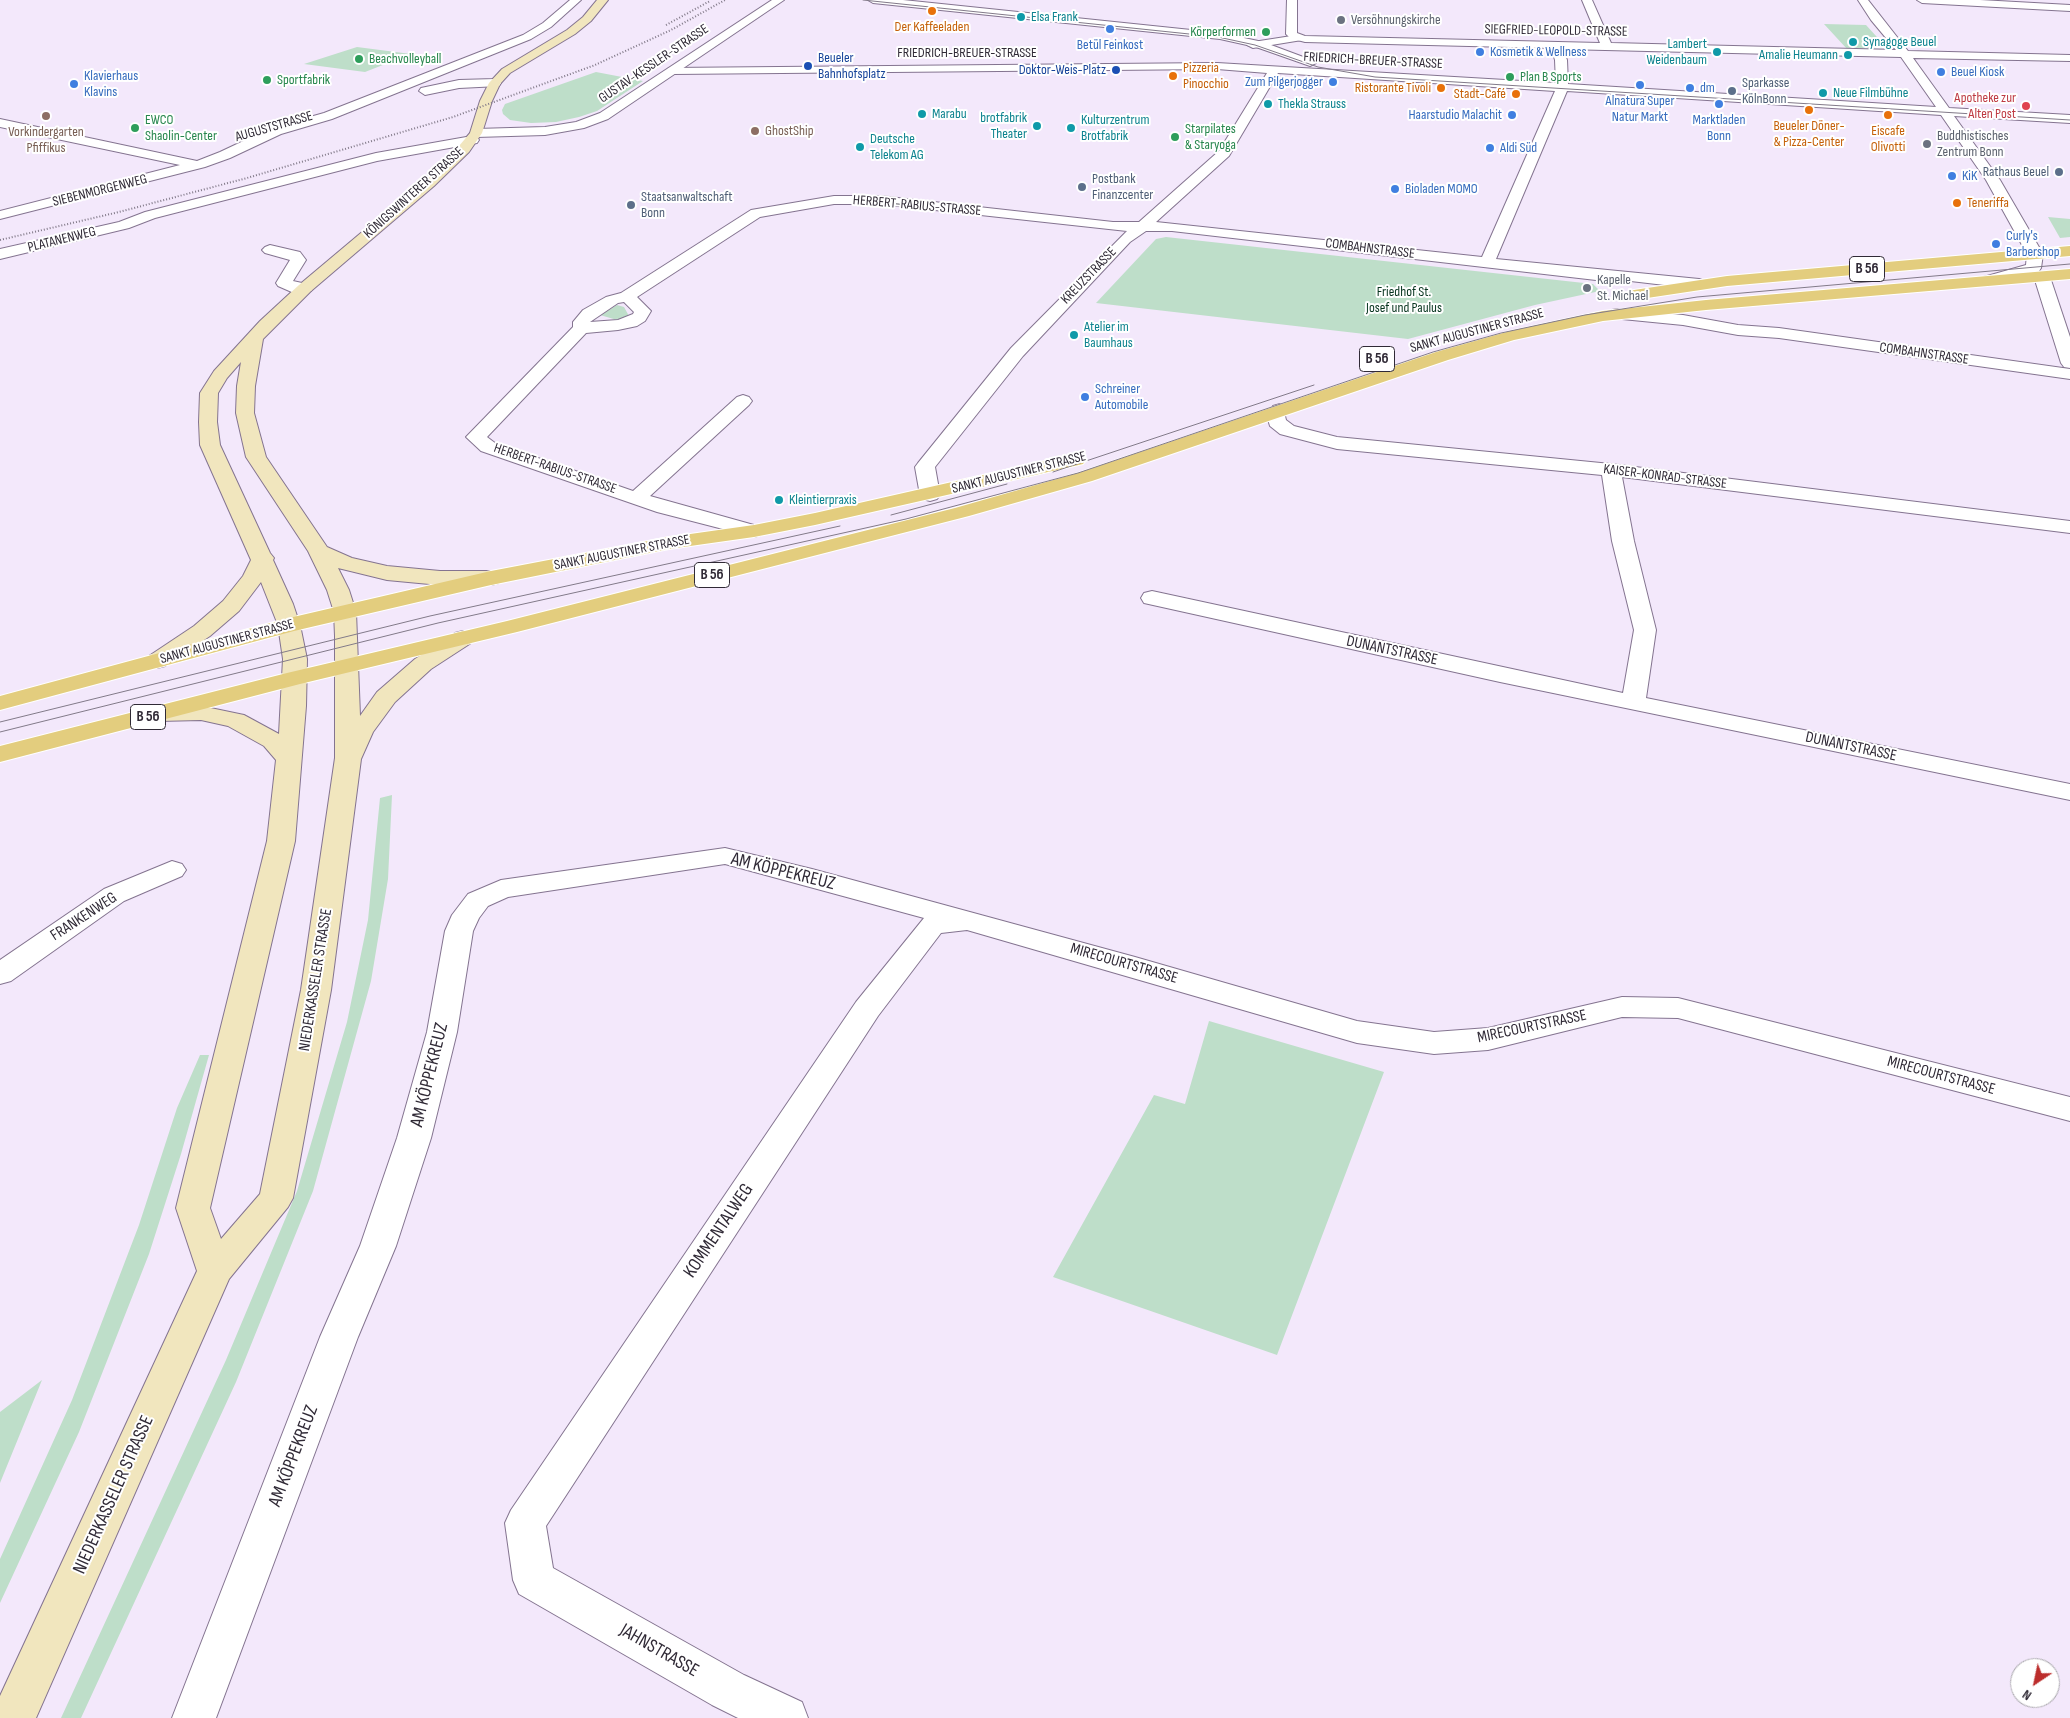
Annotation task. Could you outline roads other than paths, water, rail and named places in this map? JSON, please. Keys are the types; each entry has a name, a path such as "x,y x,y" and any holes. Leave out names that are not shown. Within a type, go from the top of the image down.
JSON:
{"main road":[{"name":"KÖNIGSWINTERER STRASSE","path":"295,678 294,649 282,604 263,558 210,445 208,422 209,393 220,375 305,288 428,183 474,137 486,102 495,83 506,71 576,28 587,19 603,0"},
{"name":"SANKT AUGUSTINER STRASSE","path":"1435,341 1640,286 1669,290 1699,284 2070,251"},
{"name":"SANKT AUGUSTINER STRASSE","path":"0,754 295,678 462,638 962,512 1084,477 1442,356 1501,338 1588,318 1618,314 2070,274"},
{"path":"254,339 246,386 245,413 256,457 319,551 338,590 345,612 348,665"},
{"name":"SANKT AUGUSTINER STRASSE","path":"0,703 289,625 491,578 669,543 754,531 1060,465 1120,446"},
{"path":"319,551 345,564 386,573 440,578 491,578"},
{"path":"157,661 202,631 231,606 253,578 263,558"},
{"path":"348,758 361,732 386,697 423,664 462,638"},
{"name":"NIEDERKASSELER STRASSE","path":"13,1718 215,1271 276,1198 316,990 348,758 348,665"},
{"path":"215,1271 193,1208 281,841 295,678"},
{"path":"159,714 201,714 235,720 250,726 273,741 289,759"}],"street":[{"path":"200,164 225,155 276,131 328,116 527,37 547,25 576,0"},
{"name":"GUSTAV-KESSLER-STRASSE","path":"124,225 150,215 376,157 474,137 545,131 604,116 779,0"},
{"path":"873,0 1228,37 1324,67 1380,76"},
{"path":"1292,0 1291,34 1298,38"},
{"path":"1587,0 1607,47"},
{"path":"1863,0 1875,18 1904,53 1993,180 2035,254"},
{"path":"1922,0 2070,8"},
{"name":"SIEGFRIED-LEOPOLD-STRASSE","path":"1256,45 1298,38 2070,58"},
{"path":"1488,263 1562,88 1561,60 1556,46"},
{"name":"FRIEDRICH-BREUER-STRASSE","path":"673,70 1198,66 2070,119"},
{"name":"KREUZSTRASSE","path":"930,494 925,467 1017,352 1102,262 1224,153 1274,70"},
{"path":"401,101 438,87 495,83"},
{"name":"AUGUSTSTRASSE","path":"0,123 200,164 337,126"},
{"name":"SIEBENMORGENWEG","path":"0,215 200,164"},
{"name":"HERBERT-RABIUS-STRASSE","path":"754,531 664,508 488,447 476,438 508,401 581,328 581,322 597,308 627,296 756,213 803,204 856,199 880,200 1113,226 1143,226"},
{"name":"PLATANENWEG","path":"0,254 124,225"},
{"name":"COMBAHNSTRASSE","path":"1143,226 1172,227 1596,275 1640,286 1699,284"},
{"path":"270,250 296,255 298,260 284,283 288,286 305,288"},
{"name":"SANKT AUGUSTINER STRASSE","path":"1986,281 2033,268 2036,262 2035,254"},
{"path":"2042,277 2070,363"},
{"name":"COMBAHNSTRASSE","path":"1640,286 1666,309 1683,320"},
{"name":"COMBAHNSTRASSE","path":"1669,290 1742,321 1779,333"},
{"path":"581,328 618,325 631,322 639,317 642,311 627,296"},
{"name":"COMBAHNSTRASSE","path":"1618,314 1683,320 1738,330 1779,333 2070,374"},
{"name":"HERBERT-RABIUS-STRASSE","path":"637,498 743,401"},
{"name":"KAISER-KONRAD-STRASSE","path":"1280,410 1276,416 1277,422 1287,430 1337,443 1611,470 2070,527"},
{"path":"1611,470 1623,541 1645,630 1633,703"},
{"name":"DUNANTSTRASSE","path":"1152,598 1500,676 2070,792"},
{"name":"AM KÖPPEKREUZ","path":"194,1718 340,1336 378,1246 414,1138 442,1032 460,931 466,915 478,900 501,889 725,856 802,875 967,921"},
{"name":"FRANKENWEG","path":"0,974 114,895 172,870"},
{"name":"MIRECOURTSTRASSE","path":"967,921 1135,967 1357,1032 1434,1042 1488,1039 1622,1007 1678,1008 2070,1110"},
{"name":"KOMMENTALWEG","path":"534,1580 525,1523 867,1009 932,924 967,921"},
{"name":"JAHNSTRASSE","path":"534,1580 728,1690 786,1718"}],"tram line":[{"path":"863,0 1218,37 1255,45 1318,67 1375,77 2070,120"},
{"path":"0,732 438,623 906,519 1078,473 1433,352 1501,333 1585,315 1697,297 2070,264"},
{"path":"1053,472 1314,385"},
{"path":"891,515 1007,484"},
{"path":"0,722 430,616 840,526"}],"railway":[{"path":"0,240 119,212 247,178 453,117 595,65 671,30 725,0"},
{"path":"666,25 710,1"}],"place":[{"name":"Der Kaffeeladen","path":"932,11"},
{"name":"Elsa Frank","path":"1021,17"},
{"name":"Versöhnungskirche","path":"1341,20"},
{"name":"Betül Feinkost","path":"1110,29"},
{"name":"Körperformen","path":"1266,32"},
{"name":"Synagoge Beuel","path":"1853,42"},
{"name":"Kosmetik & Wellness","path":"1480,52"},
{"name":"Lambert Weidenbaum","path":"1717,52"},
{"name":"Amalie Heumann","path":"1848,55"},
{"name":"Beachvolleyball","path":"359,59"},
{"name":"Beueler Bahnhofsplatz","path":"808,66"},
{"name":"Doktor-Weis-Platz","path":"1116,70"},
{"name":"Beuel Kiosk","path":"1941,72"},
{"name":"Pizzeria Pinocchio","path":"1173,76"},
{"name":"Plan B Sports","path":"1510,77"},
{"name":"Sportfabrik","path":"267,80"},
{"name":"Zum Pilgerjogger","path":"1333,82"},
{"name":"Klavierhaus Klavins","path":"74,84"},
{"name":"Alnatura Super Natur Markt","path":"1640,85"},
{"name":"Ristorante Tivoli","path":"1441,88"},
{"name":"dm","path":"1690,88"},
{"name":"Sparkasse KölnBonn","path":"1732,91"},
{"name":"Neue Filmbühne","path":"1823,93"},
{"name":"Stadt-Café","path":"1516,94"},
{"name":"Thekla Strauss","path":"1268,104"},
{"name":"Marktladen Bonn","path":"1719,104"},
{"name":"Apotheke zur Alten Post","path":"2026,106"},
{"name":"Beueler Döner- & Pizza-Center","path":"1809,110"},
{"name":"Marabu","path":"922,114"},
{"name":"Haarstudio Malachit","path":"1512,115"},
{"name":"Eiscafe Olivotti","path":"1888,115"},
{"name":"Vorkindergarten Pfiffikus","path":"46,116"},
{"name":"brotfabrik Theater","path":"1037,126"},
{"name":"EWCO Shaolin-Center","path":"135,128"},
{"name":"Kulturzentrum Brotfabrik","path":"1071,128"},
{"name":"GhostShip","path":"755,131"},
{"name":"Starpilates & Staryoga","path":"1175,137"},
{"name":"Buddhistisches Zentrum Bonn","path":"1927,144"},
{"name":"Deutsche Telekom AG","path":"860,147"},
{"name":"Aldi Süd","path":"1490,148"},
{"name":"Rathaus Beuel","path":"2059,172"},
{"name":"KiK","path":"1952,176"},
{"name":"Postbank Finanzcenter","path":"1082,187"},
{"name":"Bioladen MOMO","path":"1395,189"},
{"name":"Teneriffa","path":"1957,203"},
{"name":"Staatsanwaltschaft Bonn","path":"631,205"},
{"name":"Curly's Barbershop","path":"1996,244"},
{"name":"Kapelle St. Michael","path":"1587,288"},
{"name":"Atelier im Baumhaus","path":"1074,335"},
{"name":"Schreiner Automobile","path":"1085,397"},
{"name":"Kleintierpraxis","path":"779,500"}],"park label":[{"name":"Friedhof St. Josef und Paulus","path":"1404,300"}]}
